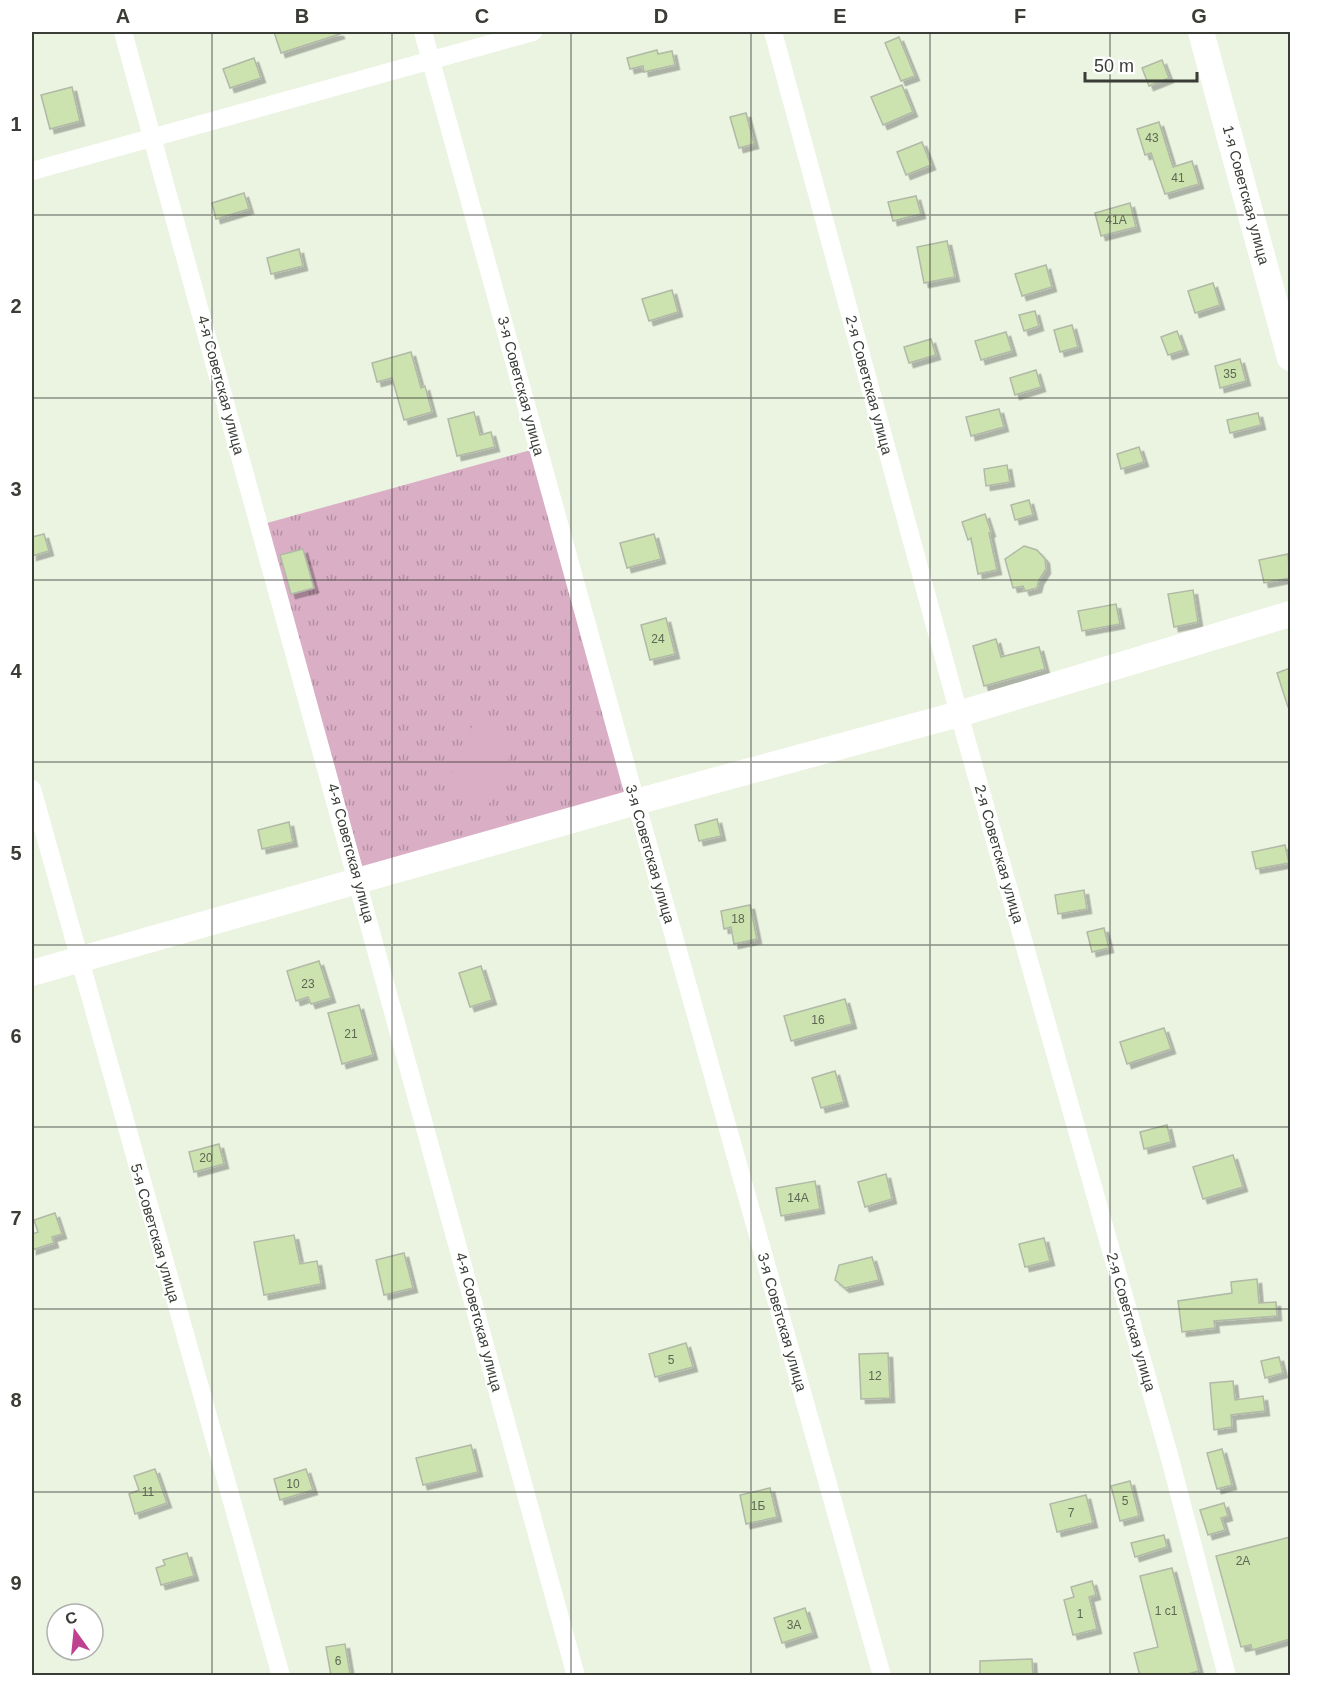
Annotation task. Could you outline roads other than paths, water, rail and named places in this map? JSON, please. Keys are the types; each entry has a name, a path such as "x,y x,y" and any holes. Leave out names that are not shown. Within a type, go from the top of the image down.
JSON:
{"street":[{"name":"4-я Советская улица","path":"123,32 576,1676"},
{"name":"3-я Советская улица","path":"423,32 636,802 882,1676"},
{"path":"32,171 430,58 532,32"},
{"name":"2-я Советская улица","path":"773,32 959,714 1166,1443 1227,1676"},
{"name":"1-я Советская улица","path":"1201,32 1290,358"},
{"path":"32,973 636,802 959,714 1290,614"},
{"name":"5-я Советская улица","path":"32,789 78,960 281,1676"}]}
